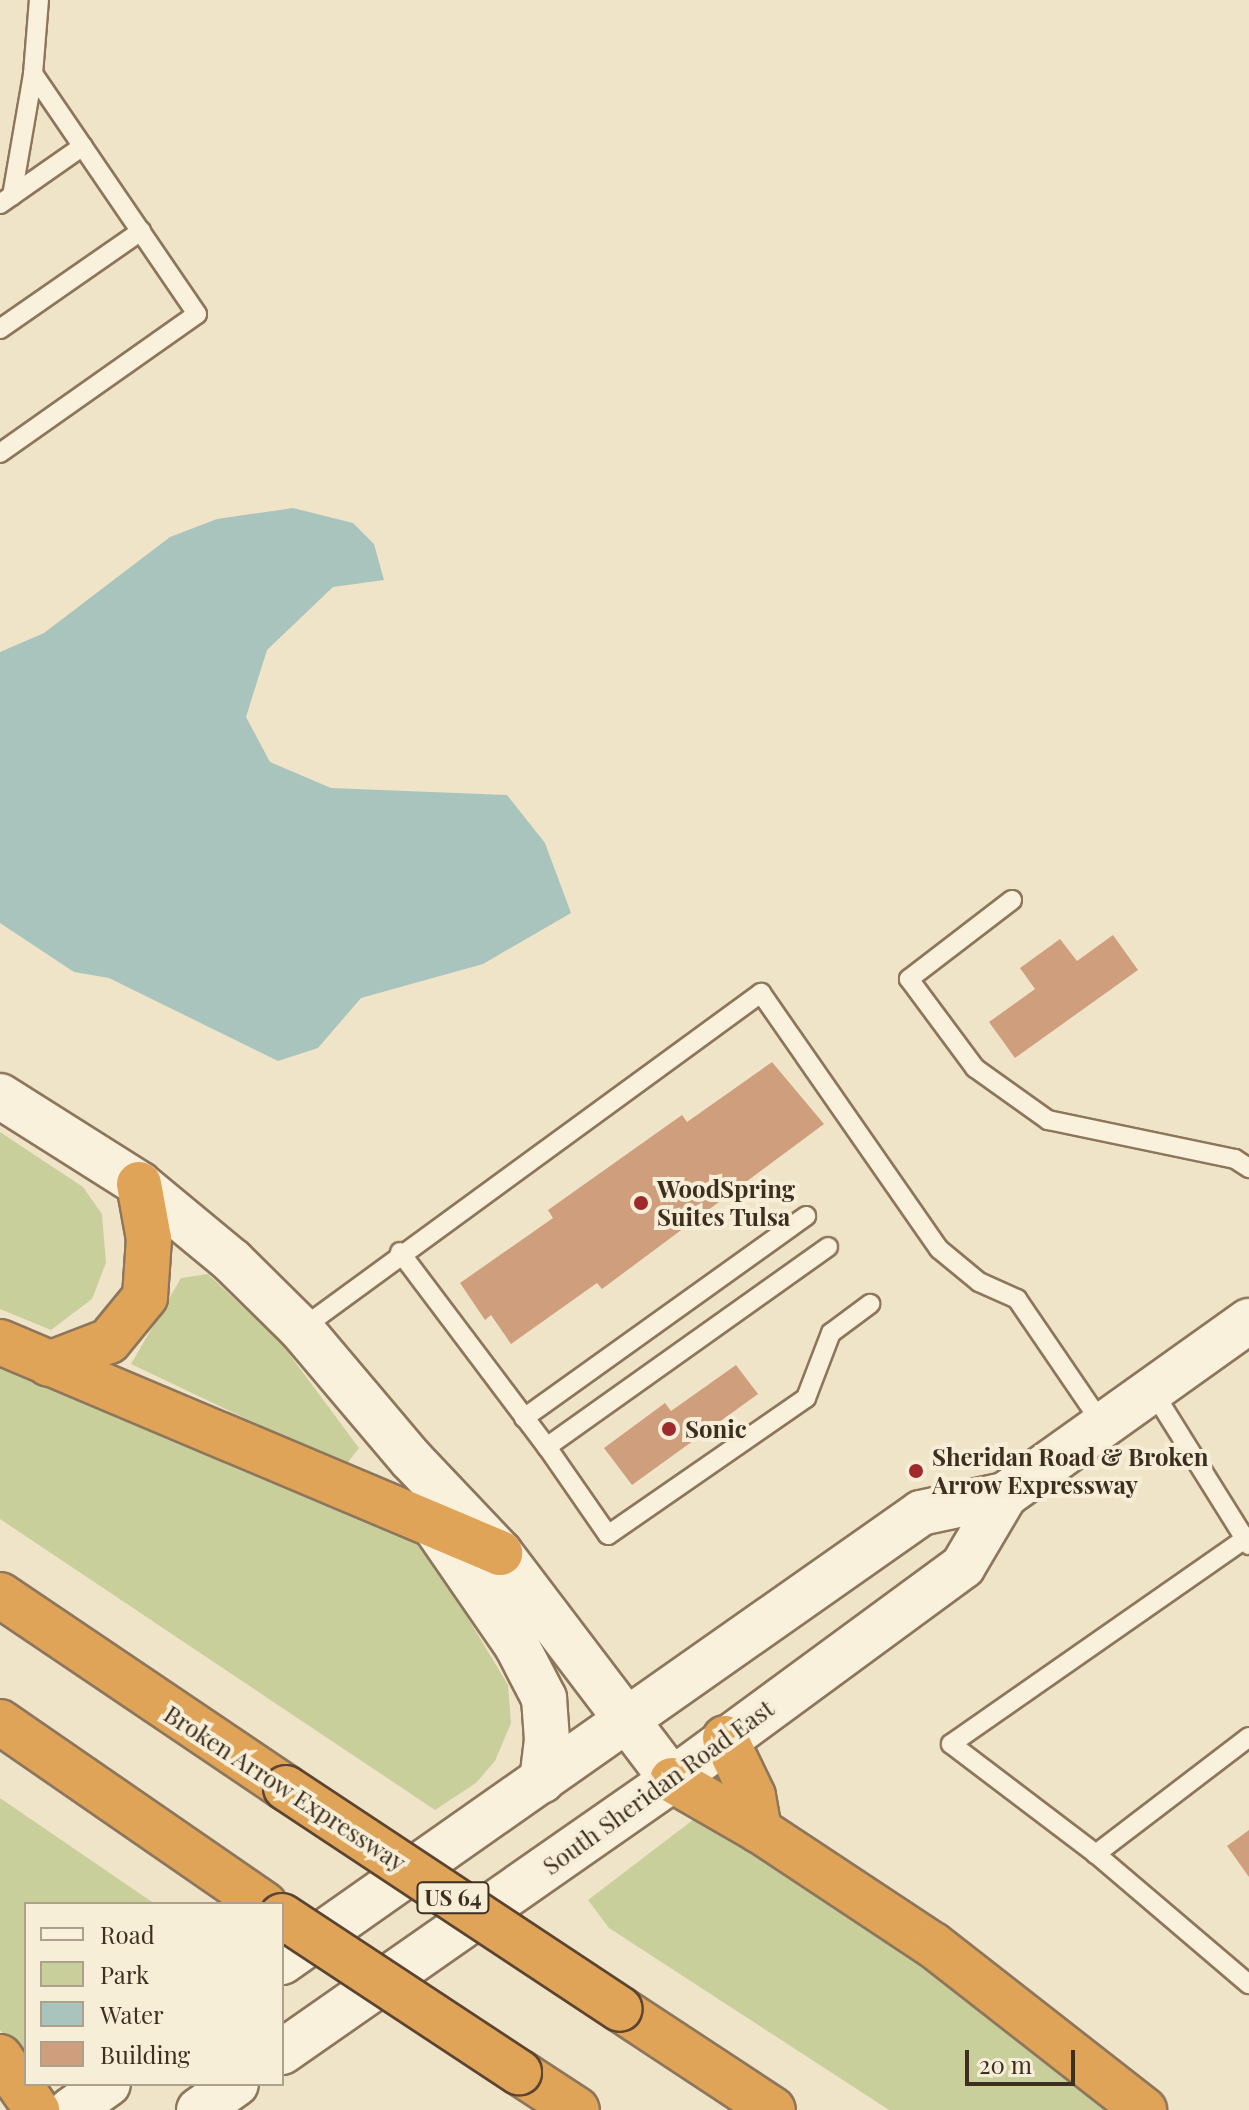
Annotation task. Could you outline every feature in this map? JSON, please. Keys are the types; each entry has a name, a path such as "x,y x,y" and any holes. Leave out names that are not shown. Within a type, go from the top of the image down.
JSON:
{"highway":[{"path":"49,1364 109,1341 145,1297 149,1239 139,1184"},
{"path":"0,1342 500,1553"},
{"name":"Broken Arrow Expressway","path":"0,1595 773,2110"},
{"path":"0,1722 261,1902"},
{"path":"725,1738 753,1796 759,1830"},
{"path":"672,1780 759,1830 933,1945 1144,2110"},
{"path":"284,1917 577,2110"},
{"path":"0,2057 37,2110"}],"main road":[{"path":"0,1096 139,1184 232,1261 301,1329 411,1459 500,1553 625,1722 672,1780"},
{"name":"South Sheridan Road East","path":"284,1961 921,1513 1005,1495 1249,1321"},
{"path":"411,1459 436,1528 517,1646 544,1698 547,1740 542,1781"},
{"name":"South Sheridan Road East","path":"284,2051 672,1780 725,1738 963,1566 1005,1495"},
{"path":"71,2110 105,2086"},
{"path":"199,2110 233,2086"}],"lane":[{"path":"6,200 33,74 39,0"},
{"path":"0,453 197,314 33,74"},
{"path":"6,200 83,146"},
{"path":"0,329 141,231"},
{"path":"1012,900 909,979 975,1068 1048,1120 1235,1159 1249,1168"},
{"path":"301,1329 400,1252 761,993 939,1249 979,1282 1017,1299 1103,1425"},
{"path":"524,1418 806,1216"},
{"path":"547,1447 828,1247"},
{"path":"400,1252 547,1447 608,1535 806,1398 831,1333 870,1304"},
{"path":"1152,1390 1248,1540 951,1744 1096,1854 1249,1984"},
{"path":"1096,1854 1249,1737"}],"green space":[{"path":"0,1132 83,1187 102,1214 106,1263 92,1299 51,1330 0,1309"},
{"path":"208,1274 281,1343 359,1448 345,1466 131,1364 181,1278"},
{"path":"0,1363 401,1533 429,1553 508,1685 511,1723 495,1761 476,1783 435,1810 0,1519"},
{"path":"0,1798 152,1902 24,1902 24,2063 0,2030"},
{"path":"702,1813 870,1926 1111,2110 889,2110 609,1928 588,1900"}],"water":[{"path":"293,508 353,523 374,544 384,580 333,587 267,650 246,717 270,762 331,788 507,795 545,843 571,913 483,964 361,998 318,1048 278,1061 109,978 74,972 0,923 0,652 44,633 170,537 217,519"}],"building":[{"path":"1113,935 1138,970 1015,1058 989,1022 1035,989 1020,968 1060,939 1077,961"},
{"name":"WoodSpring Suites Tulsa","path":"772,1062 824,1124 602,1289 597,1283 511,1344 491,1315 485,1320 460,1283 553,1218 548,1210 682,1115 687,1122"},
{"name":"Sonic","path":"736,1365 758,1394 632,1485 604,1448 665,1403 671,1411"},
{"path":"1249,1830 1249,1877 1227,1846"}],"place":[{"name":"WoodSpring Suites Tulsa","path":"641,1203"},
{"name":"Sonic","path":"669,1429"},
{"name":"Sheridan Road & Broken Arrow Expressway","path":"916,1471"}]}
